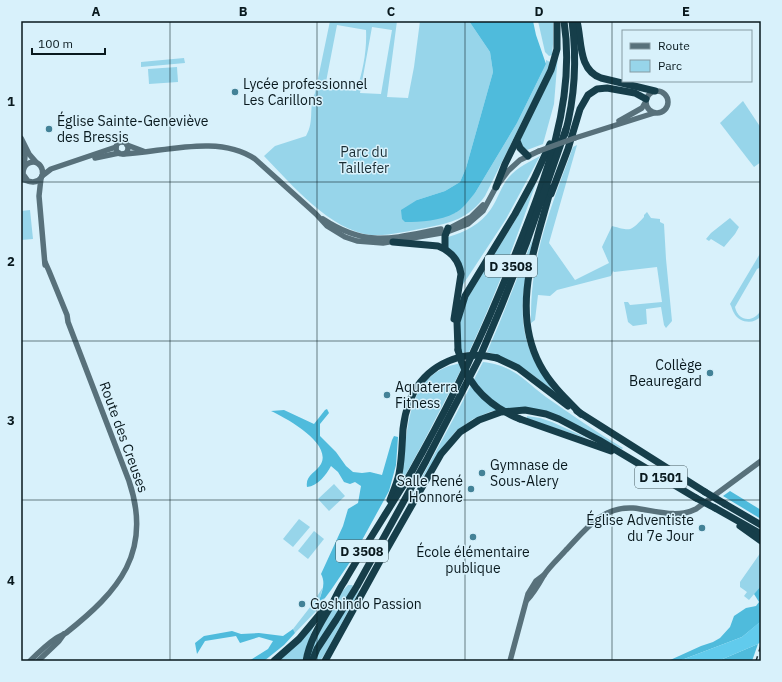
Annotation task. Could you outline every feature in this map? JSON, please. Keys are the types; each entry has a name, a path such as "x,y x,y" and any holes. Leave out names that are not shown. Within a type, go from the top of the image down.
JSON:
{"highway":[{"path":"496,187 505,164 554,63 557,49 557,21"},
{"name":"D 3508","path":"306,661 314,636 342,584 402,489 438,424 478,344 525,230 549,163 564,98 566,76 566,41 564,21"},
{"name":"D 3508","path":"312,661 317,649 356,586 441,434 479,359 512,282 566,129 575,72 572,21"},
{"path":"577,21 584,61 588,71 601,78 655,90"},
{"path":"545,211 566,154 580,109 586,97 594,91 607,88 635,93 646,100"},
{"path":"459,354 457,322 465,296 527,194 558,128"},
{"path":"566,129 534,250 526,290 526,313 527,330 533,351 544,372 553,386 581,414"},
{"path":"517,141 520,148 528,156"},
{"path":"445,248 444,242 447,230"},
{"path":"393,242 431,245 445,248 457,262 461,274 454,317 454,330 459,354 465,372 472,384 482,396 499,409 526,421 626,456"},
{"path":"383,517 399,475 403,428 409,401 422,380 428,374 444,362 459,354 482,355 498,358 518,368 557,398 581,414"},
{"path":"356,586 450,441 469,425 479,420 496,414 525,410 546,414 559,419 599,440 626,456"},
{"name":"D 1501","path":"581,414 705,492 761,525"},
{"name":"D 1501","path":"626,456 696,498 761,534"},
{"path":"327,659 380,561 437,461"},
{"path":"726,515 761,541"},
{"path":"274,661 304,633 342,584"}],"street":[{"path":"77,161 143,151 210,146 234,149 249,154 316,214 327,226 345,237 368,243 393,242 447,230 459,224 471,217 492,196 496,187 508,170 520,160 539,151 575,138 654,113 660,113 664,111 669,103 666,94 662,91 655,90 649,94 642,108 612,126"},
{"path":"646,100 647,107 654,113"},
{"path":"21,138 32,159 42,169 42,177"},
{"path":"21,179 37,181 51,169 116,147 117,144 121,142 143,151"},
{"path":"121,154 127,150 127,145"},
{"path":"116,147 121,154"},
{"path":"21,148 25,158 23,170 24,176 30,181"},
{"path":"23,170 29,163 60,166"},
{"name":"Route des Creuses","path":"38,661 59,641 64,634 106,597 124,573 135,544 137,521 137,508 129,482 68,322 67,315 45,262 39,196 42,177"},
{"name":"Route des Creuses","path":"30,181 39,196"},
{"path":"316,214 346,232 369,238 392,238 447,230"},
{"path":"510,661 527,600 544,574 590,524 602,515 613,510 630,508 672,514 683,514 690,512 761,461"},
{"name":"Route des Creuses","path":"30,661 56,638 64,634"}],"green space":[{"name":"Parc du Taillefer","path":"330,21 397,21 387,97 408,98 420,21 469,21 490,52 493,72 466,168 460,182 445,191 417,200 455,213 475,193 517,123 546,64 546,60 550,62 549,67 485,196 473,210 452,221 435,226 392,234 371,235 356,232 341,225 327,216 299,192 264,156 275,146 306,136 309,130 312,104","holes":["337,25 366,30 364,61 356,91 325,87","372,27 392,30 381,94 360,93"]},
{"path":"538,21 553,21 552,55 549,56 545,52"},
{"path":"558,54 554,104 543,144 527,150 522,145 521,138 549,81"},
{"path":"184,58 185,63 141,67 141,62"},
{"path":"177,67 178,82 149,84 148,69"},
{"path":"743,101 761,128 761,162 754,167 720,123"},
{"path":"577,145 549,243 575,280 609,263 602,247 612,226 623,229 633,228 647,212 651,218 660,219 660,222 664,224 672,321 666,328 664,325 661,307 646,309 647,324 633,326 628,322 624,302 628,302 630,305 662,302 657,267 613,271 611,276 557,290 550,296 538,295 535,320 531,323 534,273 542,237 573,147"},
{"path":"540,156 506,219 462,286 463,279 447,246 448,237 466,230 482,219 493,205 504,184 512,173"},
{"path":"536,183 505,268 479,331 469,352 461,353 459,327 464,304 513,224"},
{"path":"30,210 33,239 21,240 21,211"},
{"path":"730,218 739,227 724,247 711,239 709,241 706,239 711,233"},
{"path":"533,238 525,281 523,319 526,337 532,354 541,373 555,392 515,363 498,355 487,352"},
{"path":"761,252 761,267 757,269 735,307 739,316 746,319 754,317 761,310 761,316 758,319 747,322 736,316 730,304"},
{"path":"465,362 424,441 399,485 409,420 420,389 430,377 444,368"},
{"path":"483,362 502,366 517,374 546,397 623,448 622,449 548,412 492,411 473,419 456,431 422,477"},
{"path":"527,416 552,422 589,439 527,419"},
{"path":"334,484 345,496 329,511 318,499"},
{"path":"299,519 310,527 293,547 283,539"},
{"path":"314,531 324,539 308,559 298,551"},
{"path":"761,552 761,586 749,600 744,596 747,592 740,587 740,582"},
{"path":"348,585 353,586 310,661 308,654 340,594"},
{"path":"323,587 319,601 325,598 319,608 295,633 293,629 311,606"},
{"path":"358,590 359,591 326,652 320,661 315,661 317,653"},
{"path":"314,625 302,661 278,661"}],"shaded area":[{"path":"469,21 533,21 546,64 517,123 475,193 466,204 458,211 443,218 405,222 402,219 401,210 417,200 445,191 460,182 466,168 493,72 490,52"},
{"path":"327,409 329,413 320,424 320,436 353,472 370,472 382,475 392,440 394,436 398,437 396,465 389,491 350,562 325,598 319,601 323,584 321,574 343,526 348,509 358,503 361,486 355,482 350,484 344,482 338,472 331,466 315,485 307,487 309,477 321,464 323,456 320,448 306,432 287,419 271,411 284,410 314,424"},
{"path":"730,491 761,510 761,519 723,496"},
{"path":"761,586 761,621 742,637 679,661 668,661 720,638 730,627 734,616 746,608 756,606 759,602 754,594"},
{"path":"761,621 761,641 758,644 718,661 679,661 742,637"},
{"path":"293,629 295,633 284,645 264,661 249,661 268,649 273,641 259,637 240,643 236,636 205,641 197,654 195,643 204,636 232,631 241,634 259,633 283,636"},
{"path":"758,644 752,661 718,661"}],"railway":[{"path":"756,661 761,645"}],"place":[{"name":"Lycée professionnel Les Carillons","path":"235,92"},
{"name":"Église Sainte-Geneviève des Bressis","path":"49,129"},
{"name":"Collège Beauregard","path":"710,373"},
{"name":"Aquaterra Fitness","path":"387,395"},
{"name":"Gymnase de Sous-Alery","path":"482,473"},
{"name":"Salle René Honnoré","path":"471,489"},
{"name":"Église Adventiste du 7e Jour","path":"702,528"},
{"name":"École élémentaire publique","path":"473,537"},
{"name":"Goshindo Passion","path":"302,604"}]}
